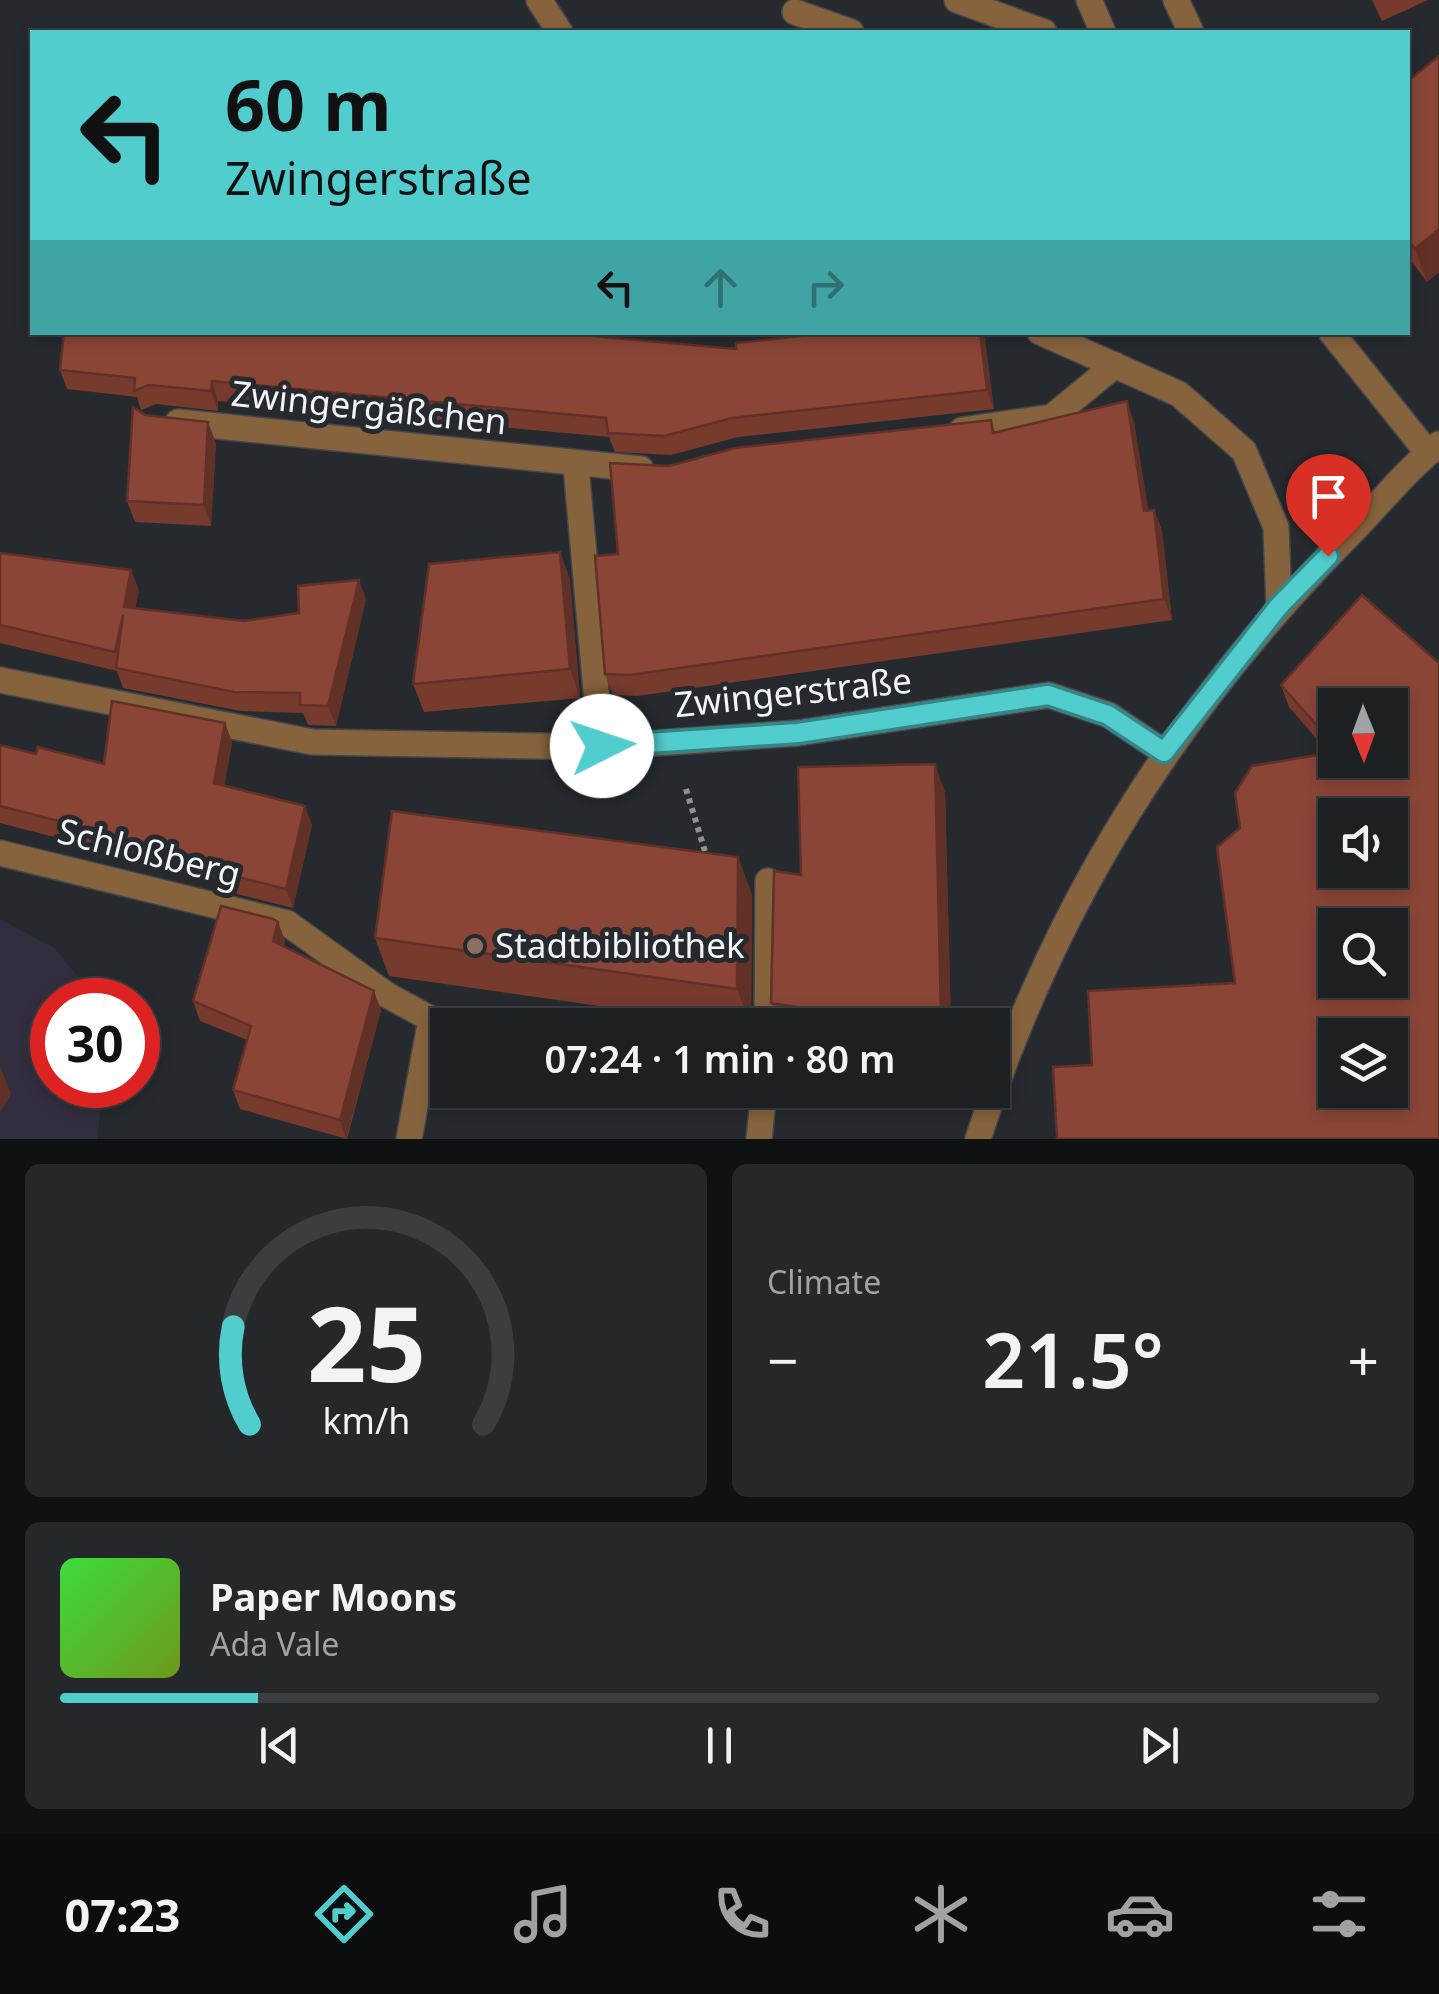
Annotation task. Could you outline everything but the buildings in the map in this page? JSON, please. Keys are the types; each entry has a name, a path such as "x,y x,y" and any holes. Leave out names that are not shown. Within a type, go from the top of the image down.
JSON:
{"street":[{"path":"539,0 559,30"},
{"path":"957,0 1035,29"},
{"path":"1088,0 1102,30"},
{"path":"1176,0 1190,30"},
{"path":"796,15 845,30"},
{"path":"1047,335 1179,394 1244,451 1276,527 1279,606"},
{"path":"978,1139 998,1076 1062,932 1117,827 1164,752 1279,606 1433,449 1335,335"},
{"path":"928,435 1052,416 1115,365"},
{"name":"Zwingergäßchen","path":"154,420 576,466 673,471"},
{"path":"576,466 602,746"},
{"name":"Zwingerstraße","path":"0,680 312,742 602,746 672,742 798,733 1048,695 1108,715 1164,752"},
{"name":"Schloßberg","path":"0,852 288,924 387,995 430,1018"},
{"path":"767,1008 768,881"},
{"path":"409,1139 430,1029"},
{"path":"759,1139 762,1108"}],"path":[{"path":"672,742 714,880 768,881"}],"shaded area":[{"path":"0,919 54,948 79,978 30,978 30,1108 100,1108 97,1139 0,1139"}],"place":[{"name":"Stadtbibliothek","path":"475,946"}],"route":[{"path":"602,746 798,733 1048,695 1108,715 1164,752 1279,606 1328,556"}]}
